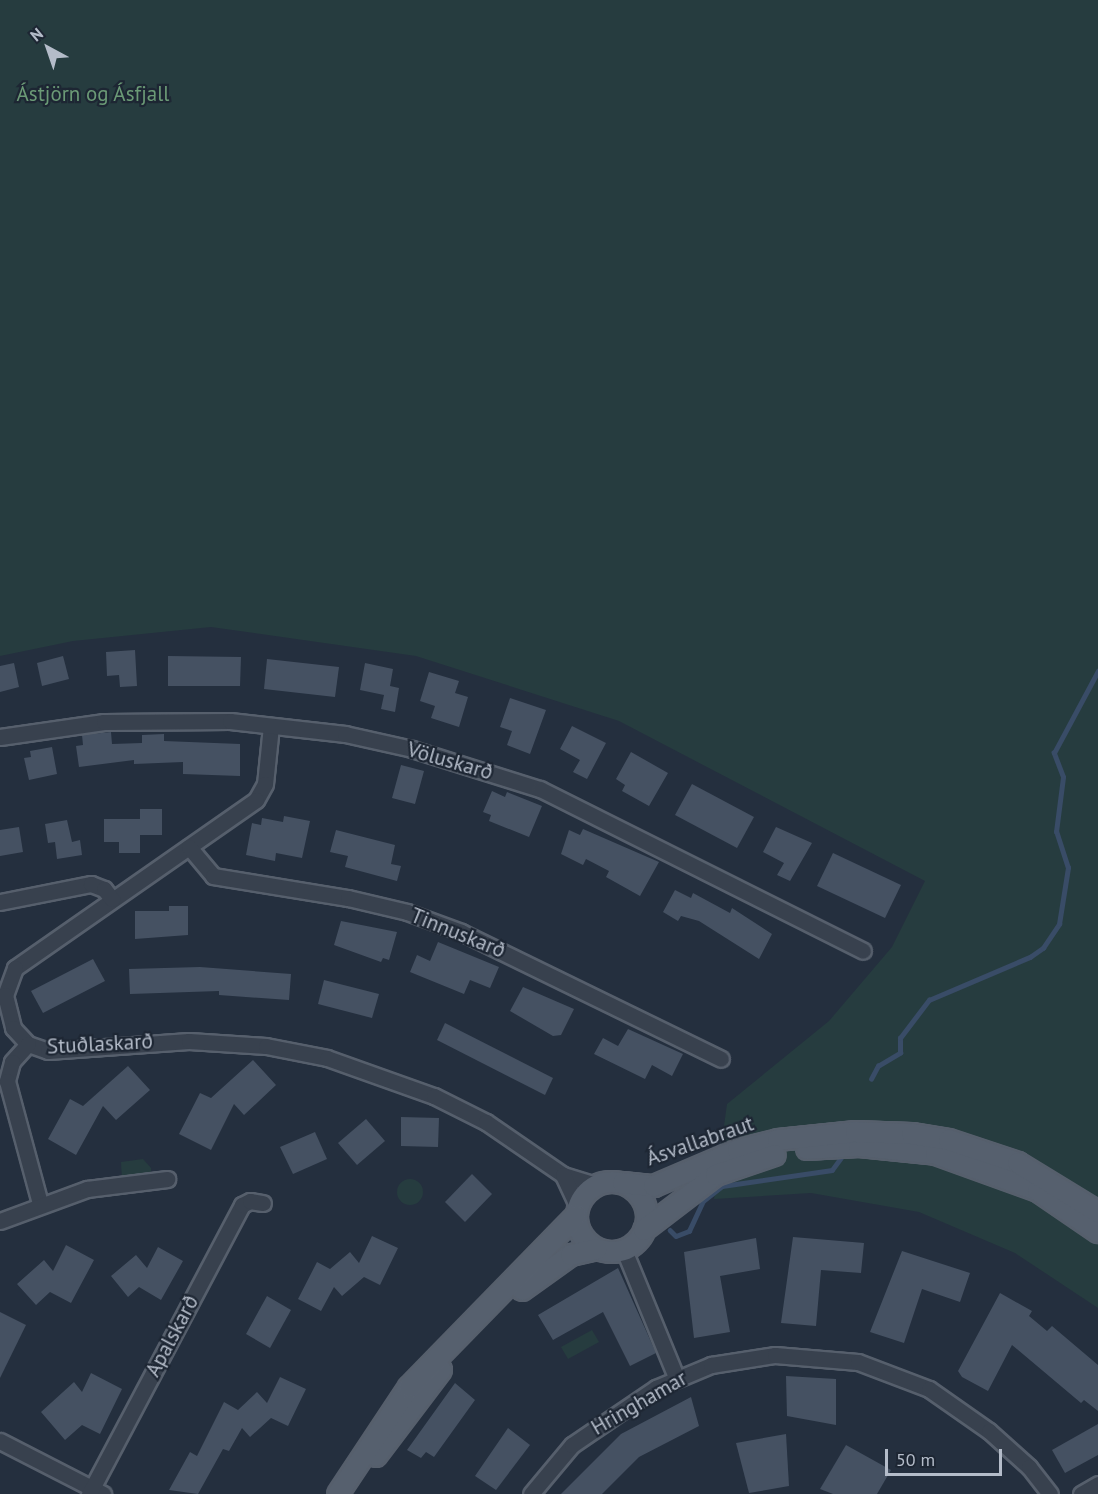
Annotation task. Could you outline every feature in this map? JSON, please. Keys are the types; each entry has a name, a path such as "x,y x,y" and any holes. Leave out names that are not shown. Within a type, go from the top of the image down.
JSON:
{"main road":[{"name":"Ásvallabraut","path":"623,1183 654,1186 738,1150 778,1140 856,1132 912,1134 949,1140 1018,1163 1098,1212"},
{"name":"Ásvallabraut","path":"645,1230 716,1175 744,1164 793,1151 859,1146 936,1154 981,1167 1038,1191 1098,1232"},
{"path":"338,1494 409,1387 577,1211 595,1185 623,1183 642,1198 646,1209 645,1230 624,1250 596,1249 571,1255 546,1272 480,1329 414,1403 352,1494"},
{"path":"577,1211 582,1235 596,1249"}],"street":[{"name":"Völuskarð","path":"0,737 144,720 271,726 390,744 540,789 863,951"},
{"name":"Stuðlaskarð","path":"271,726 261,792 189,847 30,954 10,976 4,995 7,1016 28,1044 48,1051 189,1041 302,1052 378,1073 434,1096 496,1128 563,1175 595,1185"},
{"name":"Tinnuskarð","path":"189,847 206,870 220,879 348,898 461,932 721,1059"},
{"path":"0,902 91,884 104,889 112,898"},
{"path":"28,1044 12,1062 7,1081 40,1203"},
{"name":"Stuðlaskarð","path":"563,1175 577,1211"},
{"path":"0,1221 40,1203 87,1189 167,1179"},
{"name":"Apalskarð","path":"95,1492 242,1205 263,1203"},
{"path":"624,1250 677,1378"},
{"name":"Hringhamar","path":"531,1494 554,1462 590,1430 677,1378 720,1362 775,1355 858,1362 893,1373 937,1394 989,1431 1029,1467 1050,1494"},
{"path":"0,1441 95,1492"},
{"path":"1081,1494 1098,1484"}],"green space":[{"name":"Ástjörn og Ásfjall","path":"0,0 1098,0 1098,1308 1015,1253 919,1212 811,1193 714,1199 727,1104 829,1021 892,947 925,881 619,721 416,656 211,627 73,641 0,656"},
{"path":"143,1159 151,1168 151,1176 122,1180 121,1162"},
{"path":"410,1179 419,1183 423,1192 419,1201 410,1205 401,1201 397,1192 401,1183"},
{"path":"592,1330 599,1342 568,1359 561,1347"}],"building":[{"path":"135,650 137,686 120,687 119,675 107,676 106,652"},
{"path":"63,656 69,679 42,686 37,663"},
{"path":"168,656 241,657 240,686 168,686"},
{"path":"267,659 339,667 335,697 264,689"},
{"path":"14,663 19,687 0,692 0,666"},
{"path":"365,663 393,669 390,686 399,688 395,712 381,709 384,695 360,690"},
{"path":"429,672 459,681 455,693 468,697 459,727 431,718 435,706 420,701"},
{"path":"510,698 546,710 530,754 507,745 512,731 500,727"},
{"path":"572,726 606,743 587,779 573,772 580,760 560,749"},
{"path":"111,732 112,744 142,743 142,735 164,734 164,741 240,744 240,776 183,774 183,762 134,764 134,760 79,767 76,746 83,745 82,735"},
{"path":"52,747 57,774 29,780 24,758 31,757 30,751"},
{"path":"631,752 668,773 649,806 622,791 625,785 616,779"},
{"path":"401,765 424,771 415,804 392,798"},
{"path":"692,784 754,817 737,848 675,815"},
{"path":"492,791 505,797 507,792 542,806 529,837 489,821 491,815 483,812"},
{"path":"140,809 162,809 162,835 140,835 140,853 119,853 119,842 104,842 104,819 140,819"},
{"path":"284,816 310,821 302,858 276,853 275,861 246,855 252,823 261,825 262,818 283,822"},
{"path":"67,820 72,842 80,840 82,855 57,859 55,842 48,843 45,824"},
{"path":"19,827 23,852 0,856 0,830"},
{"path":"776,827 812,843 790,881 777,875 784,863 763,852"},
{"path":"583,829 659,862 640,896 606,877 609,871 586,859 583,865 561,854 569,830 580,835"},
{"path":"336,830 395,845 391,864 401,866 397,881 345,867 348,856 330,852"},
{"path":"833,853 901,885 885,918 817,886"},
{"path":"675,890 691,898 693,893 730,913 732,908 772,934 759,959 699,921 681,916 678,921 663,912"},
{"path":"169,906 188,906 188,935 135,939 135,911 169,911"},
{"path":"341,921 397,932 389,960 383,958 381,962 334,945"},
{"path":"438,942 499,967 490,988 470,980 464,994 410,972 417,955 430,961"},
{"path":"93,959 105,981 43,1013 31,991"},
{"path":"200,967 291,974 289,1000 219,995 219,991 130,994 129,969"},
{"path":"324,980 379,994 372,1018 318,1004"},
{"path":"523,987 574,1009 561,1035 553,1036 510,1011"},
{"path":"445,1023 553,1078 545,1095 437,1040"},
{"path":"628,1029 683,1054 672,1076 652,1065 645,1079 594,1054 603,1038 618,1046"},
{"path":"253,1060 276,1085 244,1115 234,1104 211,1150 179,1134 200,1093 211,1098"},
{"path":"128,1066 150,1090 116,1120 103,1106 76,1155 48,1139 70,1099 83,1106"},
{"path":"401,1117 439,1118 438,1147 401,1146"},
{"path":"366,1119 385,1141 357,1165 338,1143"},
{"path":"315,1132 327,1159 293,1174 280,1147"},
{"path":"472,1174 492,1194 465,1222 445,1202"},
{"path":"372,1236 398,1248 380,1285 364,1277 342,1296 334,1287 321,1311 298,1299 317,1262 330,1269 350,1252 359,1263"},
{"path":"793,1237 864,1243 861,1273 821,1270 816,1326 781,1323"},
{"path":"756,1238 760,1269 720,1276 730,1332 694,1338 684,1252"},
{"path":"66,1245 94,1260 71,1303 50,1292 36,1305 17,1284 44,1260 53,1271"},
{"path":"158,1247 183,1261 161,1300 139,1287 128,1297 111,1276 136,1255 147,1268"},
{"path":"902,1251 970,1273 960,1302 922,1289 904,1343 870,1332"},
{"path":"618,1268 656,1353 630,1366 603,1312 553,1340 538,1315"},
{"path":"1000,1293 1032,1311 1029,1316 1047,1331 1052,1326 1098,1365 1098,1411 1084,1400 1081,1403 1012,1345 988,1391 962,1377 958,1371"},
{"path":"267,1296 291,1310 270,1348 246,1334"},
{"path":"0,1312 26,1325 0,1378"},
{"path":"91,1373 122,1389 100,1434 82,1425 65,1440 41,1412 74,1382 82,1392"},
{"path":"786,1376 836,1379 836,1425 787,1416"},
{"path":"280,1377 306,1389 288,1426 271,1418 250,1437 242,1428 229,1451 223,1449 198,1494 169,1490 190,1452 197,1456 224,1402 238,1410 257,1392 267,1403"},
{"path":"455,1383 475,1400 434,1457 426,1452 421,1458 407,1450"},
{"path":"691,1397 699,1426 639,1457 602,1494 561,1494 621,1434"},
{"path":"1098,1424 1098,1455 1065,1473 1052,1450"},
{"path":"508,1428 530,1445 496,1490 475,1476"},
{"path":"786,1434 789,1486 749,1493 736,1443"},
{"path":"846,1445 891,1470 877,1494 833,1494 820,1489"}],"waterway":[{"path":"871,1079 878,1066 900,1053 900,1038 929,1000 1030,957 1043,948 1059,924 1068,868 1056,832 1063,777 1054,753 1098,671"},
{"path":"670,1230 676,1236 689,1231 703,1201 722,1186 832,1170 842,1156"}]}
